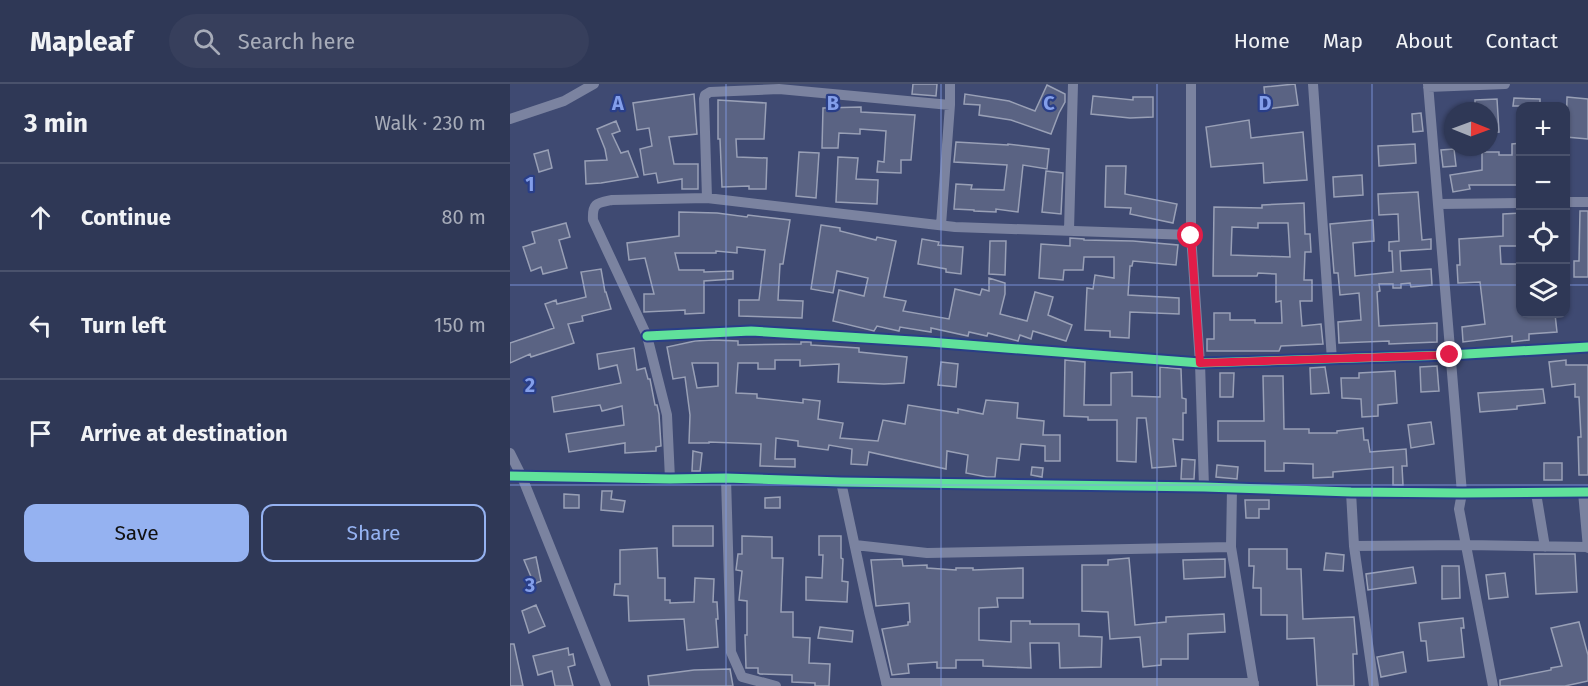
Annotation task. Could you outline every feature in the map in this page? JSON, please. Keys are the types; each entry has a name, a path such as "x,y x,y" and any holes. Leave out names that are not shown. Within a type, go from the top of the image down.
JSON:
{"street":[{"path":"510,119 564,101 594,84"},
{"path":"941,225 950,84"},
{"path":"1069,230 1073,84"},
{"path":"1191,84 1191,236 1200,363 1204,487"},
{"path":"1312,84 1332,360"},
{"path":"1493,686 1459,509 1462,494 1428,86 1505,84"},
{"path":"707,198 704,99 705,95 710,92 779,89 950,105"},
{"path":"670,479 667,415 647,336 593,220 593,210 598,203 612,200 707,198 941,225 1191,236"},
{"path":"1439,204 1516,202"},
{"path":"1570,202 1588,202"},
{"path":"647,336 751,331 1200,363 1332,360 1588,347"},
{"path":"510,453 522,477 606,686"},
{"path":"510,476 1204,487 1462,494 1585,492 1588,547 1354,546"},
{"path":"726,478 731,652 742,676 776,686"},
{"path":"841,482 887,684 1254,685 1231,547 1232,488"},
{"path":"1351,492 1354,546 1374,686"},
{"path":"1536,493 1545,547"},
{"path":"855,545 927,553 1231,547"}],"building":[{"path":"913,84 937,84 936,96 912,94"},
{"path":"1295,84 1298,105 1266,109 1264,87"},
{"path":"1047,85 1065,94 1065,102 1051,134 1011,120 979,115 980,105 964,104 965,94 1009,101 1035,111"},
{"path":"694,94 697,134 669,137 674,164 698,164 698,189 682,189 682,179 658,183 656,173 644,175 640,149 652,146 649,128 637,130 633,103"},
{"path":"1093,96 1133,100 1133,97 1153,97 1153,117 1130,118 1091,114"},
{"path":"1567,97 1588,99 1588,139 1570,137 1570,102 1567,102"},
{"path":"1514,98 1540,99 1540,102 1516,102 1516,106 1513,106"},
{"path":"1497,99 1497,102 1475,102 1475,100"},
{"path":"718,100 766,103 764,139 736,139 737,157 767,158 766,189 749,189 749,186 722,187"},
{"path":"861,107 861,112 915,115 911,160 901,160 901,173 877,172 878,161 884,162 886,131 860,129 860,134 839,133 838,148 822,148 823,108"},
{"path":"1421,113 1423,131 1413,132 1412,114"},
{"path":"1249,120 1251,138 1303,132 1307,180 1264,183 1263,163 1211,167 1206,127"},
{"path":"616,121 620,131 612,134 621,153 628,151 638,177 586,184 585,161 607,160 597,129"},
{"path":"956,142 1008,144 1049,149 1047,169 1023,165 1018,212 996,209 996,212 954,209 956,184 972,185 971,189 1004,190 1007,165 954,162"},
{"path":"1415,144 1416,163 1379,166 1378,146"},
{"path":"1512,144 1516,144 1516,185 1469,185 1470,189 1453,192 1450,175 1482,170 1482,156 1498,156 1498,152 1499,155 1512,155"},
{"path":"548,150 552,168 539,172 534,154"},
{"path":"1441,150 1444,150 1444,156 1455,156 1456,166 1443,167"},
{"path":"799,152 819,153 816,198 796,196"},
{"path":"838,157 858,158 856,179 878,180 877,204 836,202"},
{"path":"1106,166 1126,166 1125,194 1177,204 1173,223 1130,214 1131,208 1105,207"},
{"path":"1046,171 1063,173 1061,214 1042,212"},
{"path":"1362,175 1363,195 1334,197 1333,177"},
{"path":"1418,192 1422,240 1431,239 1431,249 1400,251 1401,271 1431,269 1432,285 1411,287 1410,283 1401,284 1401,288 1393,288 1393,284 1379,284 1380,291 1377,292 1379,326 1437,323 1437,342 1339,343 1338,322 1361,320 1359,293 1340,295 1338,273 1334,273 1330,224 1373,220 1374,241 1353,243 1355,276 1393,272 1389,242 1399,241 1398,214 1379,215 1378,194"},
{"path":"1304,203 1305,234 1310,234 1311,252 1305,252 1304,280 1312,280 1312,301 1300,301 1302,326 1321,324 1323,344 1281,346 1279,351 1207,351 1207,339 1214,339 1214,313 1230,313 1230,320 1282,323 1281,301 1276,302 1276,274 1213,276 1214,207 1262,208 1262,205","holes":["1258,223 1288,223 1290,257 1231,255 1232,227 1258,228"]},
{"path":"1580,211 1588,211 1588,277 1574,277 1574,261 1579,261"},
{"path":"679,212 747,217 748,215 790,220 783,264 780,264 778,300 803,301 802,318 739,316 739,300 759,300 765,250 737,247 737,253 716,251 716,253 675,253 679,270 733,271 733,279 704,281 704,313 685,314 685,310 644,312 644,294 654,294 645,258 629,260 627,243 679,236"},
{"path":"1516,213 1516,246 1500,246 1501,264 1516,264 1516,318 1555,318 1557,332 1529,334 1529,340 1512,342 1512,336 1463,342 1462,327 1485,324 1480,282 1458,283 1459,239 1503,236 1503,214"},
{"path":"566,223 570,237 559,240 567,268 543,274 541,267 531,271 523,247 535,243 532,232"},
{"path":"821,225 840,228 840,231 876,240 877,237 896,241 884,297 906,301 903,311 949,319 955,289 980,295 982,289 989,291 989,278 1005,283 1000,314 1027,321 1035,292 1053,297 1048,315 1072,325 1066,341 1033,331 1031,339 1020,335 1018,341 988,333 987,336 969,332 968,336 931,328 931,332 900,327 899,331 877,326 874,331 833,321 839,290 864,296 868,278 837,271 833,293 811,289"},
{"path":"1070,238 1178,245 1176,265 1133,261 1130,266 1128,295 1179,298 1179,314 1130,312 1129,338 1110,337 1110,331 1085,330 1087,288 1093,289 1095,275 1114,278 1114,257 1084,257 1083,270 1064,270 1063,280 1039,278 1041,244 1070,246"},
{"path":"922,239 939,242 938,245 963,247 961,274 918,264"},
{"path":"990,241 1006,241 1005,275 989,274"},
{"path":"601,269 611,309 582,316 583,321 568,324 574,343 531,357 530,354 510,363 510,343 554,328 545,304 556,300 557,304 586,297 581,272"},
{"path":"695,341 738,341 738,345 811,342 811,345 859,348 859,352 907,357 904,383 884,384 838,382 839,364 800,366 800,360 775,360 775,369 758,369 758,363 738,363 736,393 757,394 757,398 803,403 803,399 820,401 818,419 843,423 840,438 878,441 883,420 905,424 908,405 958,413 958,409 983,414 986,400 1018,403 1017,418 1044,421 1043,435 1060,435 1060,461 1045,461 1045,446 1021,444 1019,460 997,458 995,477 987,477 966,473 968,455 947,451 946,469 869,452 867,465 851,464 852,449 829,445 828,450 798,446 798,441 776,438 775,459 795,459 795,467 760,466 761,444 689,443 690,415 685,377 673,379 667,347","holes":["692,363 718,363 718,386 697,388"]},
{"path":"634,348 637,370 645,368 648,379 650,379 659,414 661,446 656,447 656,451 625,453 625,443 569,452 566,434 624,425 622,406 602,411 600,405 554,412 552,397 621,383 617,365 599,369 597,354"},
{"path":"1065,360 1085,362 1084,405 1111,405 1111,373 1132,372 1132,396 1160,397 1160,367 1181,369 1182,398 1186,399 1186,413 1183,413 1183,440 1173,439 1176,466 1152,468 1146,418 1137,418 1136,462 1117,461 1117,420 1088,420 1088,417 1064,416"},
{"path":"1566,360 1566,365 1588,365 1588,475 1579,475 1578,437 1581,437 1579,397 1575,397 1575,384 1552,387 1549,362"},
{"path":"941,362 958,364 956,387 938,385"},
{"path":"1437,366 1439,391 1421,392 1420,367"},
{"path":"1325,367 1329,393 1311,394 1310,368"},
{"path":"1395,371 1397,403 1378,405 1378,416 1362,417 1361,399 1342,398 1341,378 1359,378 1359,373"},
{"path":"1220,373 1234,373 1233,397 1220,397"},
{"path":"1263,376 1283,376 1284,429 1309,429 1309,433 1337,433 1337,431 1363,428 1364,440 1368,440 1370,452 1406,449 1407,466 1402,466 1403,485 1393,485 1393,467 1333,472 1333,477 1313,478 1313,464 1284,463 1284,471 1265,471 1265,441 1218,441 1218,421 1264,421"},
{"path":"1543,389 1545,403 1517,406 1517,409 1480,412 1478,393"},
{"path":"1431,422 1434,444 1411,448 1408,425"},
{"path":"693,451 702,453 700,471 692,471"},
{"path":"1182,459 1195,460 1194,479 1181,479"},
{"path":"1544,463 1562,463 1562,480 1544,480"},
{"path":"1217,465 1238,467 1237,479 1216,477"},
{"path":"1032,467 1043,468 1042,477 1031,475"},
{"path":"602,491 612,491 611,499 625,501 623,512 601,510"},
{"path":"564,494 579,495 579,508 564,508"},
{"path":"780,497 780,508 765,508 765,498"},
{"path":"1245,500 1269,500 1269,509 1259,509 1259,518 1246,518"},
{"path":"673,526 713,526 713,546 673,546"},
{"path":"742,536 772,537 772,558 783,558 781,612 793,612 793,637 810,638 809,663 830,664 829,686 792,682 792,675 760,674 758,668 746,668 747,601 739,600 742,571 736,570 738,554 742,554"},
{"path":"819,536 841,536 842,581 848,582 847,602 806,600 806,577 822,578 823,555 819,555"},
{"path":"657,548 658,578 665,578 665,600 670,600 670,603 694,602 695,578 714,579 713,602 717,602 718,647 687,650 684,619 629,621 628,596 614,595 615,584 620,584 620,550"},
{"path":"1249,549 1287,549 1287,569 1301,569 1303,619 1354,617 1357,654 1353,654 1354,686 1317,686 1314,638 1287,639 1287,615 1261,615 1261,588 1253,588 1254,566 1249,566"},
{"path":"1326,553 1344,555 1343,571 1324,570"},
{"path":"1534,554 1575,554 1577,592 1536,594"},
{"path":"536,557 541,581 534,584 524,560"},
{"path":"1129,558 1135,625 1166,622 1166,617 1224,614 1225,632 1188,634 1188,659 1161,659 1161,665 1143,667 1140,637 1110,639 1108,612 1082,611 1082,565 1108,565 1108,560"},
{"path":"902,559 903,566 927,565 927,568 956,570 956,568 973,568 973,570 1023,568 1023,598 997,598 998,607 979,608 979,640 1011,642 1011,621 1030,621 1030,624 1079,624 1079,636 1102,637 1101,667 1060,668 1059,643 1030,643 1031,668 983,666 983,660 956,660 956,668 937,668 937,662 908,664 909,673 892,675 882,629 908,625 910,622 909,603 876,606 871,560"},
{"path":"1225,559 1225,577 1184,579 1183,560"},
{"path":"1442,566 1459,566 1460,598 1442,599"},
{"path":"1413,567 1416,583 1368,590 1366,574"},
{"path":"1505,573 1508,597 1489,599 1486,575"},
{"path":"536,605 545,626 529,633 522,611"},
{"path":"1463,618 1464,628 1461,628 1464,657 1428,661 1426,641 1421,641 1419,623"},
{"path":"1579,622 1588,655 1588,681 1565,686 1500,686 1500,680 1562,666 1551,628"},
{"path":"820,627 853,631 852,642 818,638"},
{"path":"510,644 514,644 523,686 510,686"},
{"path":"568,648 569,655 573,654 575,665 568,667 573,686 555,686 552,671 538,675 533,656"},
{"path":"1403,652 1406,672 1381,677 1377,657"},
{"path":"730,669 733,686 649,686 648,676 694,670"}],"cycle path":[{"path":"647,336 751,331 1200,363 1450,355 1588,347"},
{"path":"510,476 1204,487 1351,492 1588,492"}],"route":[{"path":"1191,236 1200,363 1450,355"}]}
